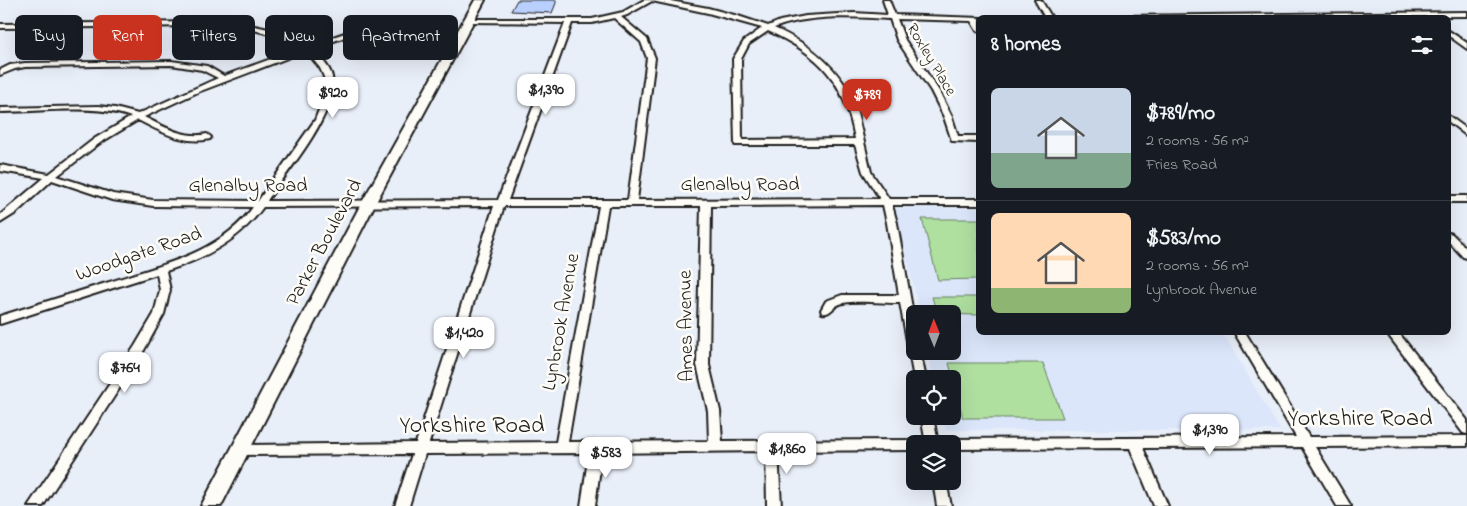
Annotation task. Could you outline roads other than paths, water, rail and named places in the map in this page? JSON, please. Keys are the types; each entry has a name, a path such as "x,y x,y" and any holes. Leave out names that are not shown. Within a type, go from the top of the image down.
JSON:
{"street":[{"name":"Parker Boulevard","path":"211,506 368,204 480,0"},
{"path":"468,20 592,21 617,17 639,8 649,0"},
{"path":"654,0 726,14 768,29 804,48 835,77 851,104 867,172 886,202 918,370"},
{"name":"Roxley Place","path":"886,0 905,47 942,104 955,139 976,139"},
{"path":"1038,0 1047,15"},
{"path":"860,142 738,143 737,59 748,41 768,29 789,22 825,15 851,14 976,19"},
{"path":"1446,15 1467,14"},
{"path":"617,17 644,41 651,58 632,203"},
{"path":"402,506 501,203 568,21"},
{"name":"Woodgate Road","path":"0,26 223,24 265,31"},
{"path":"1451,35 1467,47"},
{"path":"0,220 87,148 137,117 171,100 278,60"},
{"name":"Woodgate Road","path":"0,320 161,270 196,257 220,244 243,225 260,204 319,120 326,102 328,89 327,73 320,60"},
{"path":"0,73 13,67 25,65 171,63 204,68 225,79"},
{"path":"0,110 105,109 137,117 190,140 207,137"},
{"path":"1451,120 1467,134"},
{"name":"Glenalby Road","path":"0,168 51,177 112,196 176,204 976,202"},
{"path":"1451,200 1467,199"},
{"name":"Lynbrook Avenue","path":"561,448 604,203"},
{"name":"Ames Avenue","path":"706,203 703,365 714,411 716,446"},
{"path":"1451,238 1467,255"},
{"path":"35,506 139,350 159,314 165,290 161,270"},
{"path":"826,310 830,304 842,298 905,299"},
{"path":"1241,335 1344,506"},
{"path":"1393,335 1467,429"},
{"name":"Yorkshire Road","path":"961,444 1467,441"},
{"path":"1134,443 1161,506"},
{"name":"Yorkshire Road","path":"239,450 906,445"},
{"path":"772,446 774,506"},
{"path":"588,506 596,448"},
{"path":"941,490 944,506"}]}
